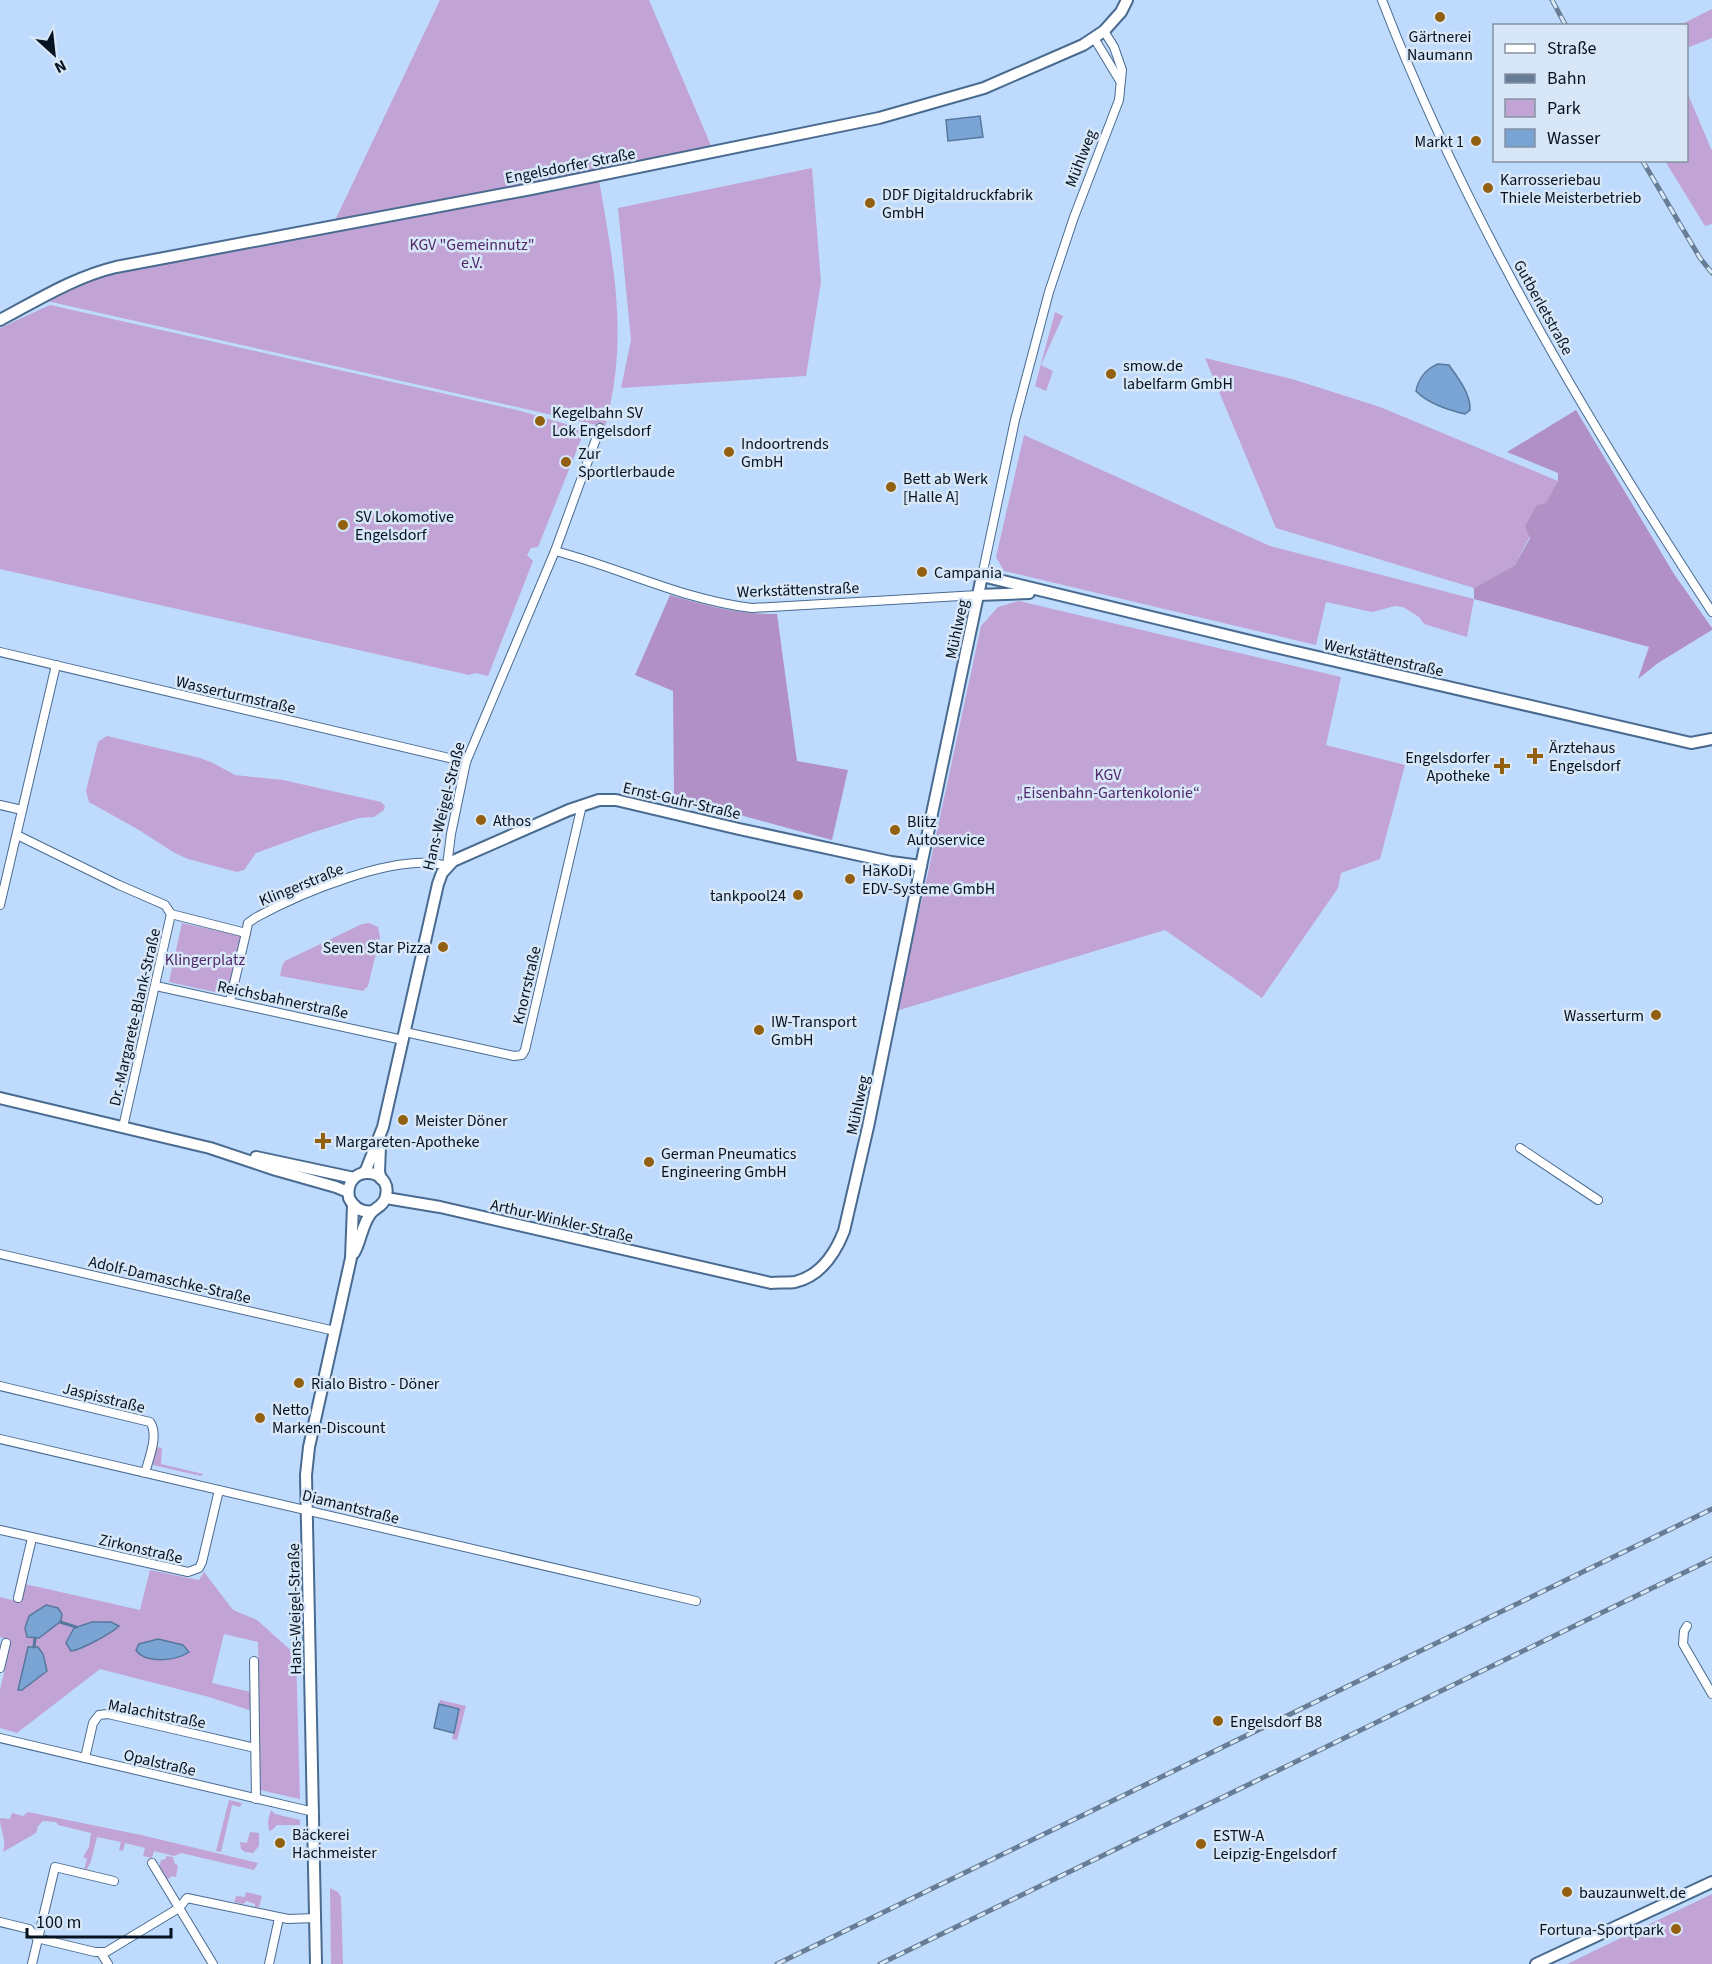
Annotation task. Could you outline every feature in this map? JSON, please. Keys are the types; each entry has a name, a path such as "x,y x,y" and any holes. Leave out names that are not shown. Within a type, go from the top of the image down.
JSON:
{"street":[{"name":"Engelsdorfer Straße","path":"0,320 93,272 531,189 879,118 984,88 1094,38 1104,31 1121,12 1127,0"},
{"name":"Gutberletstraße","path":"1382,0 1437,129 1525,303 1641,503 1712,612"},
{"name":"Mühlweg","path":"732,1275 771,1283 795,1282 812,1275 828,1261 838,1247 844,1231 880,1072 1015,420 1049,292 1074,217 1119,100 1120,63 1104,31"},
{"path":"1094,38 1120,81"},
{"name":"Hans-Weigel-Straße","path":"358,1176 366,1170 380,1137 438,885 447,866 451,834 466,762 555,551 600,428"},
{"name":"Werkstättenstraße","path":"555,551 700,599 724,605 752,608 1022,592 1051,594"},
{"name":"Werkstättenstraße","path":"982,576 1691,743 1712,739"},
{"name":"Wasserturmstraße","path":"0,652 466,762"},
{"path":"0,905 56,665"},
{"name":"Ernst-Guhr-Straße","path":"447,866 469,853 582,805 599,800 616,800 891,862 921,866"},
{"path":"0,805 22,810"},
{"name":"Knorrstraße","path":"404,1036 514,1056 522,1055 582,805"},
{"path":"17,835 165,905 171,914 246,933 230,1001"},
{"name":"Klingerstraße","path":"246,933 248,923 255,918 322,887 370,872 413,863 438,863 447,866"},
{"name":"Dr.-Margarete-Blank-Straße","path":"123,1127 171,914"},
{"name":"Reichsbahnerstraße","path":"156,986 404,1036"},
{"path":"0,1098 230,1153 358,1176 373,1174 381,1179 386,1188 386,1198 380,1207 373,1211 361,1210 353,1206 348,1192 350,1183 358,1176"},
{"name":"Hans-Weigel-Straße","path":"380,1137 379,1172 381,1179"},
{"path":"1520,1148 1598,1200"},
{"path":"230,1153 348,1192"},
{"name":"Arthur-Winkler-Straße","path":"386,1198 440,1207 732,1275"},
{"name":"Hans-Weigel-Straße","path":"316,1964 306,1475 309,1447 351,1258 353,1206"},
{"name":"Hans-Weigel-Straße","path":"351,1258 373,1211"},
{"name":"Adolf-Damaschke-Straße","path":"0,1254 335,1331"},
{"name":"Jaspisstraße","path":"0,1386 150,1422 154,1427 154,1435 145,1473"},
{"name":"Diamantstraße","path":"0,1439 696,1601"},
{"name":"Zirkonstraße","path":"0,1530 188,1572 199,1568 202,1562 219,1490"},
{"path":"18,1598 32,1538"},
{"path":"1687,1626 1684,1631 1683,1644 1712,1694"},
{"path":"0,1668 6,1643"},
{"path":"254,1661 256,1799"},
{"name":"Malachitstraße","path":"86,1758 93,1724 99,1715 108,1714 255,1748"},
{"name":"Opalstraße","path":"0,1738 314,1812"},
{"path":"152,1863 213,1964"},
{"path":"32,1964 55,1867 114,1881"},
{"path":"1536,1964 1712,1882"},
{"path":"0,1922 29,1929 38,1938 101,1953 111,1951 179,1908 187,1898 279,1918 315,1918"},
{"path":"269,1964 279,1918"},
{"path":"101,1953 108,1964"}],"green space":[{"name":"KGV \"Gemeinnutz\" e.V.","path":"440,0 649,0 712,148 592,171 593,181 599,180 617,303 616,363 605,427 47,301 89,280 126,270 329,233"},
{"path":"1712,9 1712,38 1688,48 1688,24 1682,24"},
{"path":"1688,94 1712,151 1712,224 1705,226 1666,162 1688,162"},
{"path":"812,168 821,282 806,376 621,388 631,340 618,208"},
{"name":"SV Lokomotive Engelsdorf","path":"50,305 517,410 583,429 580,436 582,437 538,547 531,548 527,555 533,561 488,676 476,673 469,675 0,569 0,328"},
{"path":"1055,312 1063,316 1041,365 1053,371 1046,391 1035,386"},
{"path":"1205,358 1292,379 1380,407 1558,481 1515,565 1474,588 1276,528"},
{"path":"1024,435 1270,546 1474,599 1467,637 1424,624 1419,617 1403,607 1395,606 1372,612 1326,602 1316,645 1004,571 996,557"},
{"name":"KGV „Eisenbahn-Gartenkolonie“","path":"1019,601 1341,677 1326,745 1405,765 1380,859 1341,873 1338,888 1262,998 1165,930 896,1011 981,626 998,607"},
{"path":"107,736 200,758 235,775 283,780 381,802 385,806 384,810 374,817 359,818 256,853 244,870 237,872 188,859 89,802 86,791 97,746 99,741"},
{"name":"Klingerplatz","path":"182,923 241,936 228,995 169,982"},
{"path":"369,923 378,927 380,937 368,986 363,991 280,976 285,961 362,924"},
{"path":"156,1447 162,1448 161,1464 203,1474 201,1476 153,1465"},
{"path":"150,1570 199,1580 204,1572 233,1610 257,1620 296,1655 300,1799 260,1790 258,1642 224,1634 212,1683 251,1692 252,1711 209,1697 100,1669 17,1733 0,1728 0,1690 11,1642 0,1637 0,1597 12,1600 22,1598 25,1584 140,1610"},
{"path":"440,1700 466,1706 457,1740 452,1739 459,1709 439,1704"},
{"path":"229,1800 242,1803 240,1807 232,1805 221,1852 216,1851"},
{"path":"271,1810 275,1814 300,1820 300,1825 277,1825 269,1831 268,1821"},
{"path":"28,1812 141,1835 258,1863 254,1870 181,1853 174,1856 154,1851 152,1858 143,1856 145,1848 125,1843 123,1851 119,1850 121,1842 97,1837 91,1861 87,1869 84,1869 87,1859 83,1857 89,1847 91,1833 58,1825 56,1822 43,1821 36,1833 3,1852 0,1818 10,1819 12,1813 23,1816"},
{"path":"250,1832 259,1833 259,1846 253,1853 241,1849 240,1842 247,1843"},
{"path":"166,1856 173,1857 175,1864 178,1865 176,1877 172,1876 167,1880 159,1868 161,1860 166,1859"},
{"path":"330,1888 338,1892 341,1897 343,1964 331,1964"},
{"path":"246,1892 262,1896 259,1907 247,1901 243,1904 234,1902 236,1896 245,1897"},
{"name":"Fortuna-Sportpark","path":"1712,1894 1712,1964 1567,1964"}],"shaded area":[{"path":"1576,410 1674,574 1712,628 1658,663 1638,679 1649,647 1474,599 1474,588 1515,565 1530,538 1525,526 1537,505 1546,503 1558,481 1558,473 1507,452"},
{"path":"670,595 722,609 777,614 797,761 848,770 832,840 674,797 673,691 635,675"}],"water":[{"path":"980,116 983,137 948,141 946,120"},
{"path":"1438,364 1449,365 1463,386 1470,404 1470,410 1465,414 1432,403 1416,391 1423,375"},
{"path":"46,1605 58,1608 62,1614 61,1621 39,1638 27,1637 25,1628 29,1616"},
{"path":"92,1622 111,1622 119,1626 96,1641 71,1651 66,1643 74,1628"},
{"path":"158,1639 183,1645 189,1652 161,1660 146,1657 136,1650 139,1644"},
{"path":"28,1647 38,1647 43,1654 47,1671 22,1690 18,1690"},
{"path":"439,1704 459,1709 454,1733 434,1728"}],"waterway":[{"path":"60,1622 76,1627"},
{"path":"34,1647 35,1638"}],"railway":[{"path":"1552,0 1565,24"},
{"path":"1643,162 1700,258 1712,273"},
{"path":"777,1964 1712,1509"},
{"path":"880,1964 1712,1559"}],"place":[{"name":"Gärtnerei Naumann","path":"1440,17"},
{"name":"Markt 1","path":"1476,141"},
{"name":"Karrosseriebau Thiele Meisterbetrieb","path":"1488,188"},
{"name":"DDF Digitaldruckfabrik GmbH","path":"870,203"},
{"name":"smow.de labelfarm GmbH","path":"1111,374"},
{"name":"Kegelbahn SV Lok Engelsdorf","path":"540,421"},
{"name":"Indoortrends GmbH","path":"729,452"},
{"name":"Zur Sportlerbaude","path":"566,462"},
{"name":"Bett ab Werk [Halle A]","path":"891,487"},
{"name":"SV Lokomotive Engelsdorf","path":"343,525"},
{"name":"Campania","path":"922,572"},
{"name":"Ärztehaus Engelsdorf","path":"1535,756"},
{"name":"Engelsdorfer Apotheke","path":"1502,766"},
{"name":"Athos","path":"481,820"},
{"name":"Blitz Autoservice","path":"895,830"},
{"name":"HaKoDi EDV-Systeme GmbH","path":"850,879"},
{"name":"tankpool24","path":"798,895"},
{"name":"Seven Star Pizza","path":"443,947"},
{"name":"Wasserturm","path":"1656,1015"},
{"name":"IW-Transport GmbH","path":"759,1030"},
{"name":"Meister Döner","path":"403,1120"},
{"name":"Margareten-Apotheke","path":"323,1141"},
{"name":"German Pneumatics Engineering GmbH","path":"649,1162"},
{"name":"Rialo Bistro - Döner","path":"299,1383"},
{"name":"Netto Marken-Discount","path":"260,1418"},
{"name":"Engelsdorf B8","path":"1218,1721"},
{"name":"Bäckerei Hachmeister","path":"280,1843"},
{"name":"ESTW-A Leipzig-Engelsdorf","path":"1201,1844"},
{"name":"bauzaunwelt.de","path":"1567,1892"},
{"name":"Fortuna-Sportpark","path":"1676,1929"}]}
